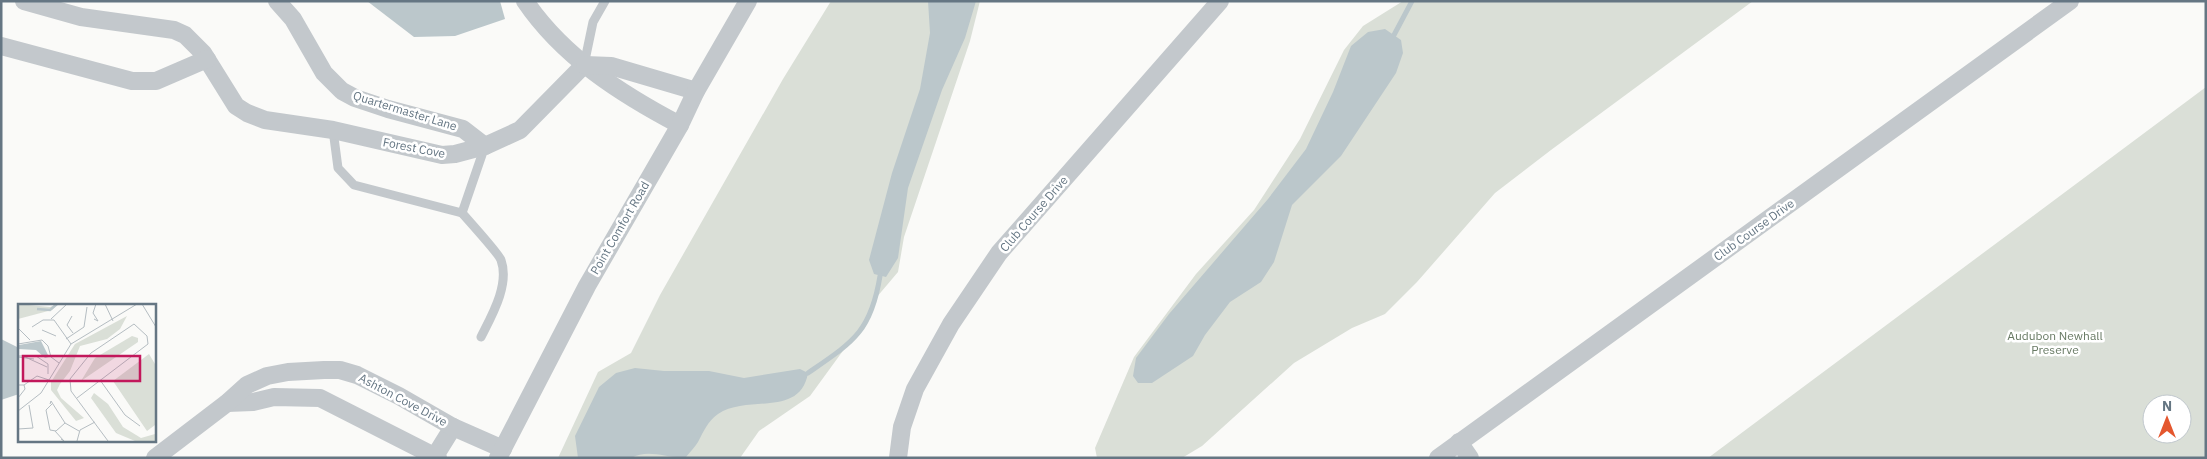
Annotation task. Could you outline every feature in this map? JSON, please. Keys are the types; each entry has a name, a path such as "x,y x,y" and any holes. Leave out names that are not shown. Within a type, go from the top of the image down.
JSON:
{"street":[{"name":"Forest Cove","path":"24,1 81,17 174,30 194,43 207,59 236,106 246,113 265,120 333,130 442,155 455,154 485,146 520,130 584,65"},
{"name":"Quartermaster Lane","path":"277,1 294,19 324,73 342,91 355,98 388,109 463,129 485,146"},
{"path":"525,1 534,15 584,65 645,106 680,124"},
{"name":"Point Comfort Road","path":"501,453 587,286 748,1"},
{"name":"Club Course Drive","path":"898,458 902,427 916,389 951,324 999,253 1220,1"},
{"name":"Club Course Drive","path":"1438,458 2070,1"},
{"path":"1,46 132,81 156,81 207,59"},
{"path":"584,65 611,66 696,91"},
{"path":"320,398 324,370"},
{"name":"Ashton Cove Drive","path":"155,458 227,403 247,385 267,376 288,372 324,370 340,370 357,375 400,396 501,453"},
{"name":"Ashton Cove Drive","path":"227,403 253,402 274,397 320,398 436,457 453,427"},
{"path":"1459,442 1470,458"}],"lane":[{"path":"584,65 592,22 605,1"},
{"path":"333,130 338,168 354,185 462,213 501,260 502,279 498,304 481,337"},
{"path":"462,213 485,146"}],"green space":[{"path":"831,1 980,1 970,41 904,237 898,272 876,298 863,329 845,348 810,396 759,431 740,458 558,458 598,372 631,353 660,295 783,79"},
{"path":"1403,1 1753,1 1495,193 1417,282 1385,314 1352,328 1294,363 1202,446 1182,458 1097,458 1095,448 1134,357 1196,274 1254,210 1300,139 1344,50 1363,26"},
{"name":"Audubon Newhall Preserve","path":"2206,87 2206,458 1708,458"}],"shaded area":[{"path":"367,1 500,1 505,19 455,36 414,37"},
{"path":"928,1 976,1 965,38 942,90 908,188 898,258 886,277 874,274 869,260 892,173 920,89 930,33"},
{"path":"1385,29 1401,40 1403,53 1396,73 1341,156 1292,205 1274,262 1261,282 1230,302 1205,335 1193,356 1152,383 1138,383 1133,376 1136,358 1169,314 1268,199 1306,149 1333,92 1351,46 1368,32"},
{"path":"1,339 18,348 18,394 1,400"},
{"path":"635,368 664,371 709,371 744,378 800,369 808,373 803,387 795,396 771,403 730,408 718,414 708,423 697,444 686,457 645,454 631,458 578,458 575,436 599,387 616,373"}],"waterway":[{"path":"1394,35 1412,1"},
{"path":"808,373 837,353 858,334 871,310 880,276"}]}
